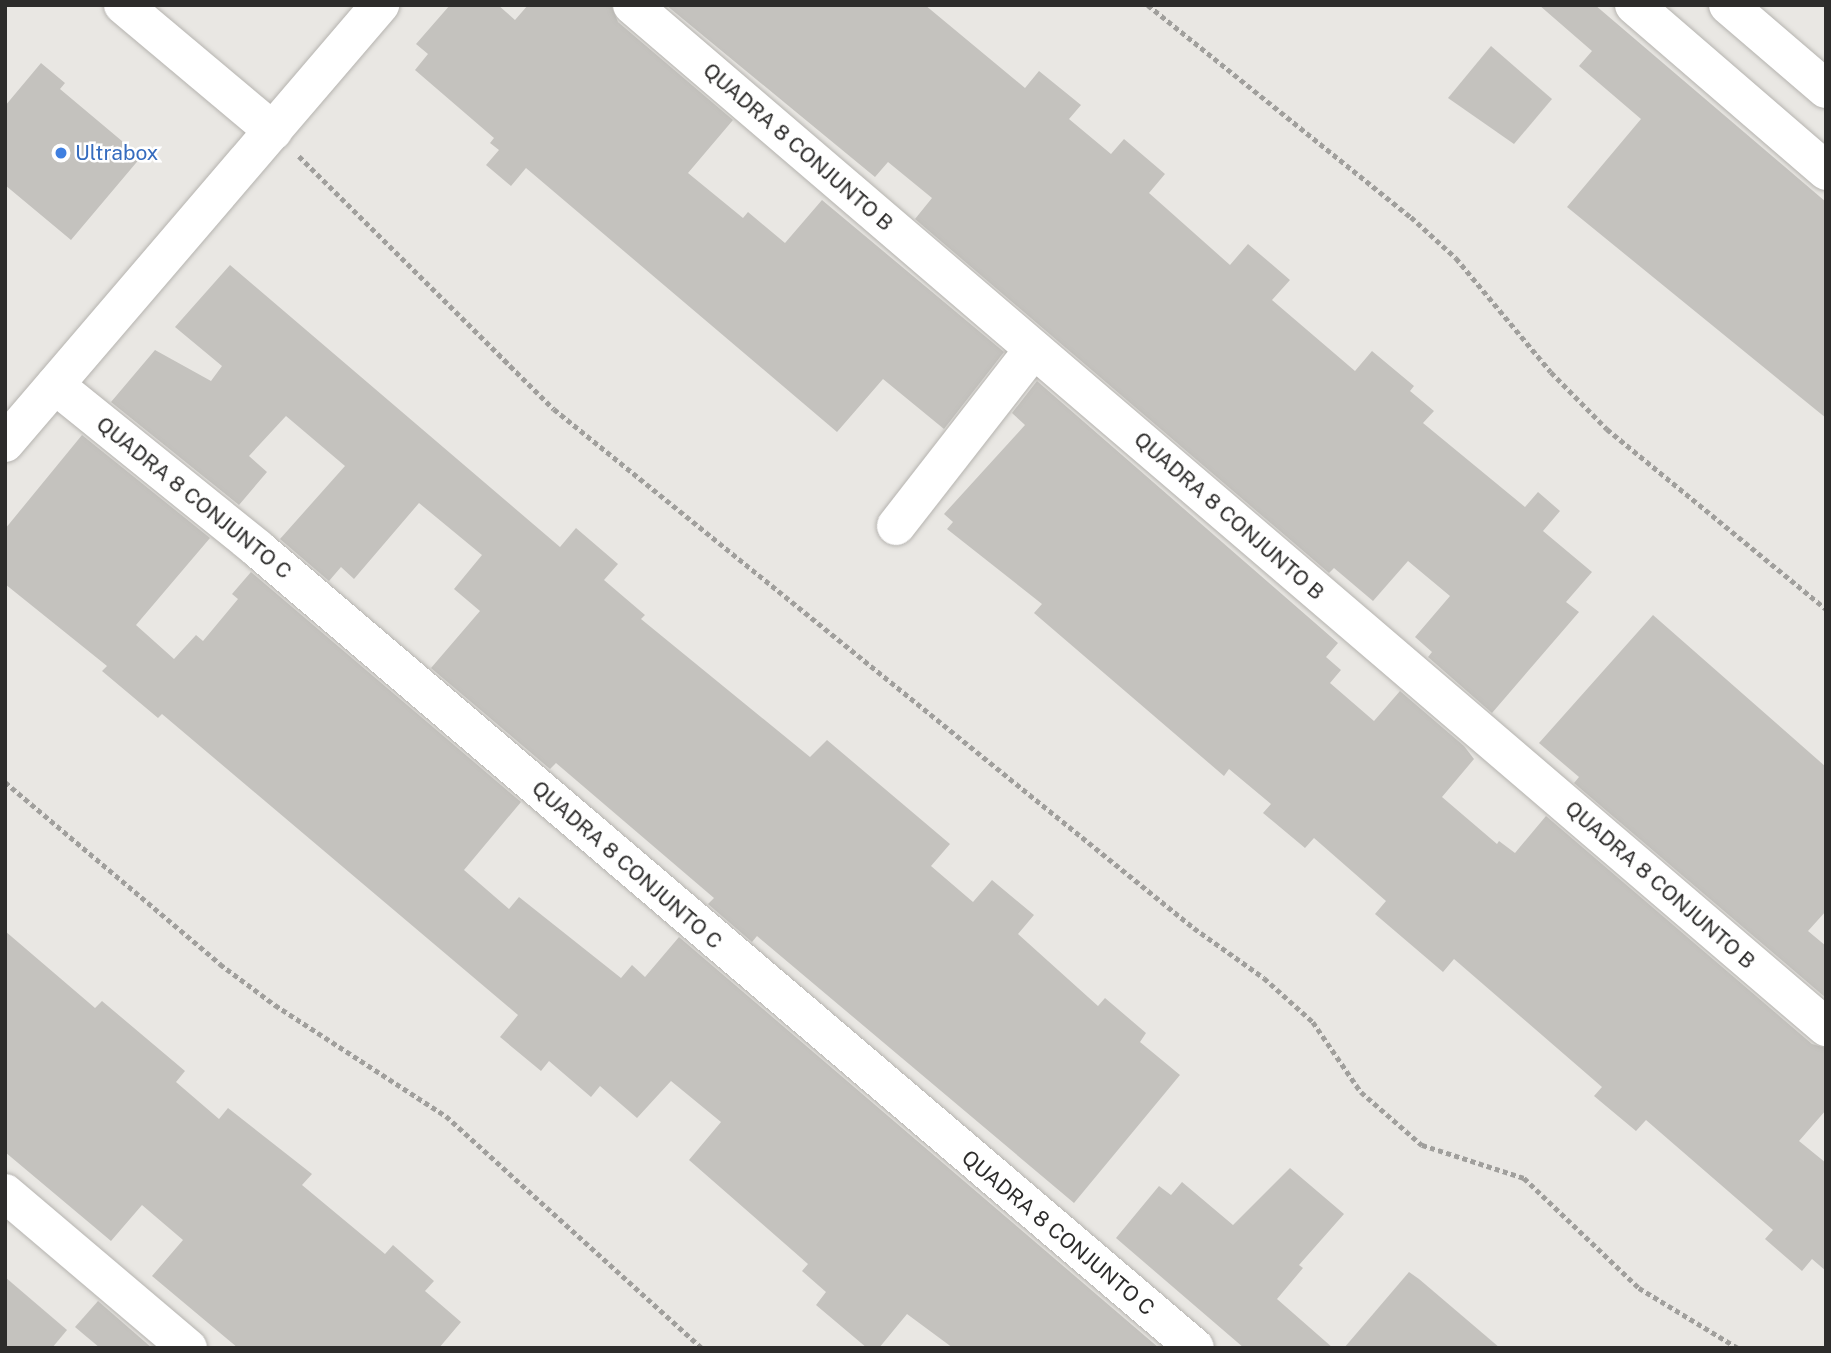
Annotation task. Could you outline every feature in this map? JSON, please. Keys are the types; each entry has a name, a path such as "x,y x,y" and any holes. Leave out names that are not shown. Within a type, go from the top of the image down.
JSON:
{"street":[{"path":"123,5 273,131"},
{"path":"5,443 380,5"},
{"name":"QUADRA 8 CONJUNTO B","path":"632,5 1826,1027"},
{"path":"1634,5 1826,171"},
{"path":"1728,5 1826,89"},
{"path":"896,526 1034,349"},
{"name":"QUADRA 8 CONJUNTO C","path":"55,385 258,549 1195,1348"},
{"path":"5,1193 188,1348"}],"path":[{"path":"1148,5 1456,258 1551,372 1607,429 1826,609"},
{"path":"273,131 554,409 1194,928 1264,978 1313,1022 1361,1092 1422,1145 1524,1178 1639,1287 1738,1348"},
{"path":"5,782 220,964 275,1005 446,1116 702,1348"}],"building":[{"path":"450,5 498,5 515,20 528,5 611,5 618,22 733,120 688,173 743,218 748,212 785,243 822,200 1004,352 944,429 883,379 837,432 526,168 511,186 486,165 499,150 490,143 494,138 415,70 428,54 416,44"},
{"path":"666,5 925,5 1025,88 1039,71 1081,105 1069,119 1111,154 1124,139 1165,174 1149,193 1230,265 1248,244 1290,280 1272,300 1355,371 1372,351 1414,386 1410,391 1434,411 1423,423 1525,507 1538,492 1560,511 1543,531 1592,572 1566,602 1579,612 1492,713 1428,657 1432,652 1415,637 1450,596 1408,561 1373,601 1334,568 1329,573 915,219 932,198 888,162 875,177"},
{"path":"1539,5 1595,5 1826,202 1826,418 1567,207 1641,119 1579,66 1592,51"},
{"path":"1491,46 1552,99 1514,144 1448,98"},
{"path":"41,63 65,83 60,89 141,157 71,240 5,185 5,106"},
{"path":"230,265 560,547 576,528 618,564 604,580 645,615 641,619 810,757 827,740 950,844 931,866 973,902 992,880 1034,915 1018,934 1098,1006 1105,998 1146,1033 1140,1042 1180,1075 1074,1203 757,936 752,942 708,904 714,898 556,763 550,769 431,668 480,611 454,589 482,555 419,503 354,579 341,567 329,581 280,539 345,466 286,416 249,456 267,472 239,505 111,402 155,350 211,381 222,366 175,327"},
{"path":"1037,381 1338,643 1326,657 1341,670 1330,683 1374,721 1400,691 1464,746 1474,759 1442,797 1497,844 1499,841 1515,853 1546,816 1812,1044 1826,1048 1826,1110 1799,1141 1826,1163 1826,1271 1812,1259 1802,1271 1765,1239 1773,1230 1646,1120 1636,1131 1594,1096 1602,1087 1454,959 1443,972 1375,914 1386,901 1314,838 1305,848 1263,813 1271,804 1229,769 1224,776 1034,613 1042,604 947,529 953,522 944,514 1025,425 1012,413"},
{"path":"82,435 210,538 136,625 174,659 196,635 203,641 238,599 232,594 251,572 521,802 464,870 509,909 519,897 621,978 632,965 645,977 679,937 1159,1348 953,1348 907,1314 879,1348 867,1348 816,1305 826,1292 802,1271 808,1264 689,1160 721,1122 671,1081 637,1118 600,1086 591,1097 549,1061 541,1071 500,1037 518,1015 162,714 158,718 102,671 107,666 5,584 5,529"},
{"path":"1653,615 1826,767 1826,911 1808,931 1826,946 1826,998 1574,783 1579,777 1539,743"},
{"path":"5,931 95,1008 102,1001 185,1071 176,1082 219,1119 228,1108 312,1174 302,1185 385,1254 393,1245 434,1281 425,1291 461,1322 439,1348 238,1348 152,1276 183,1240 142,1205 111,1241 5,1152"},
{"path":"1290,1168 1344,1214 1299,1265 1303,1268 1277,1299 1333,1348 1244,1348 1116,1238 1159,1186 1171,1195 1182,1182 1233,1225"},
{"path":"1409,1272 1419,1279 1500,1348 1344,1348"},
{"path":"5,1277 67,1330 52,1348 5,1348"},
{"path":"98,1301 152,1348 100,1348 75,1327"}],"place":[{"name":"Ultrabox","path":"61,153"}]}
